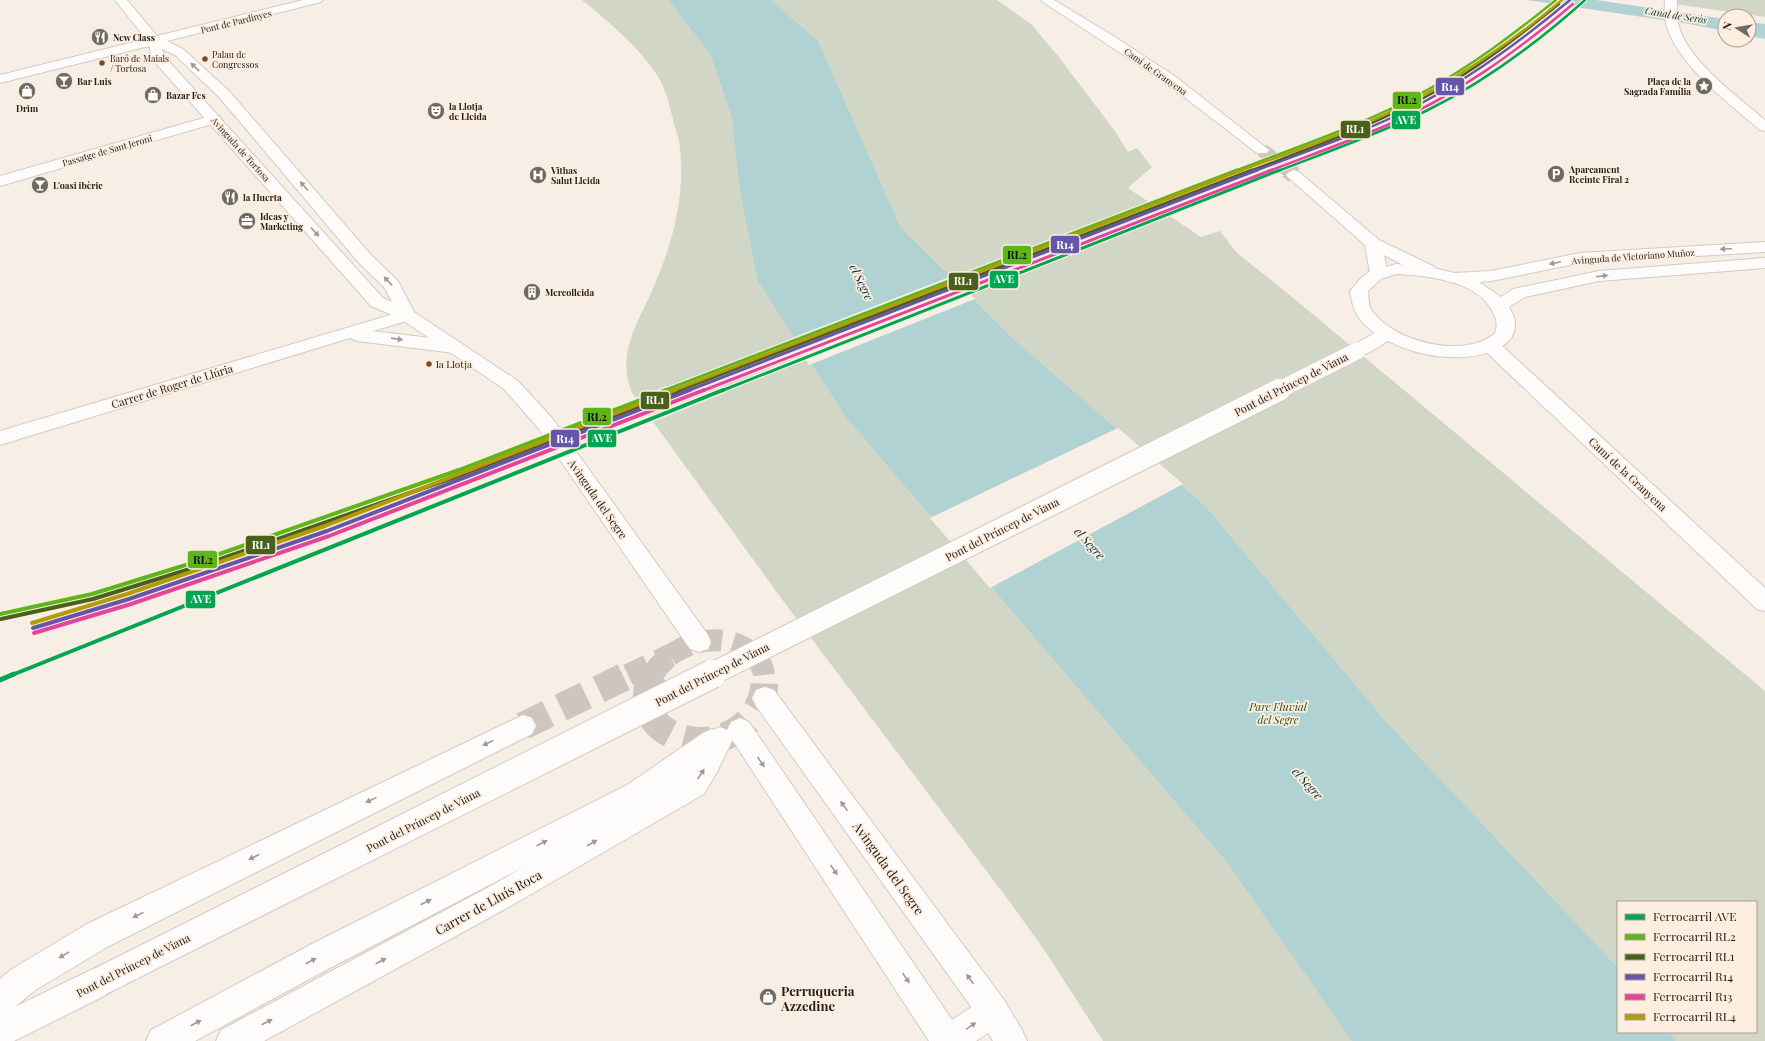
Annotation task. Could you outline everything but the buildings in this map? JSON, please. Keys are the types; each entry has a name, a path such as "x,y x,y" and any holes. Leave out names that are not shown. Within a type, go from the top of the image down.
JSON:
{"street":[{"name":"Avinguda de Tortosa","path":"121,0 154,40 180,52 224,94 365,259 392,285 407,315"},
{"name":"Pont de Pardinyes","path":"0,79 318,0"},
{"name":"Camí de Granyena","path":"1046,0 1111,40 1171,80 1262,150"},
{"path":"1670,10 1696,66 1765,127"},
{"name":"Avinguda de Tortosa","path":"154,40 158,57 378,302 407,315 460,350"},
{"name":"Passatge de Sant Jeroni","path":"0,181 214,119"},
{"path":"1294,175 1373,243 1427,270 1454,277 1479,289 1498,306 1505,316 1507,327 1502,338 1491,346 1466,353 1435,351 1407,343 1388,333 1372,321 1362,308 1359,291 1368,278 1379,273 1396,269 1427,270"},
{"path":"1373,243 1379,273"},
{"name":"Avinguda de Victoriano Muñoz","path":"1454,277 1491,276 1580,258 1765,247"},
{"name":"Avinguda de Victoriano Muñoz","path":"1498,306 1518,293 1599,276 1765,263"},
{"name":"Carrer de Roger de Llúria","path":"0,438 407,315"},
{"name":"Pont del Príncep de Viana","path":"0,1031 1357,351 1388,333"},
{"name":"Carrer de Roger de Llúria","path":"344,334 384,337 460,350"},
{"name":"Camí de la Granyena","path":"1491,346 1765,602"},
{"name":"Avinguda del Segre","path":"460,350 511,385 545,423 699,642"},
{"name":"Avinguda del Segre","path":"764,698 993,1011 1011,1041"},
{"path":"0,999 23,980 98,935 523,726"},
{"path":"162,1041 319,957 637,794 724,737 948,1041 993,1011"},
{"name":"Carrer de Lluís Roca","path":"232,1041 497,898 694,785 724,737"}],"green space":[{"name":"Parc Fluvial del Segre","path":"582,0 997,0 1031,24 1058,56 1115,131 1128,152 1137,148 1152,167 1128,188 1201,237 1220,231 1236,252 1297,301 1765,691 1765,1041 1103,1041 1045,951 1009,901 784,602 632,393 626,366 627,354 634,330 659,275 671,238 679,200 681,161 679,141 665,92 660,80 641,54 613,26"},
{"path":"1676,0 1765,0 1765,17 1757,16 1757,8 1717,8 1717,10 1675,4"}],"water":[{"name":"el Segre","path":"669,0 770,0 818,41 900,227 1013,339 1205,506 1386,722 1617,967 1617,1033 1670,1033 1675,1041 1352,1041 1227,862 846,417 758,281 740,191 732,117 711,55"},
{"name":"Canal de Seròs","path":"1527,0 1596,0 1717,18 1717,29 1684,23"},
{"path":"1757,23 1765,24 1765,39 1757,38"}],"pier":[{"path":"952,276 975,299 809,365 792,338"},
{"path":"1118,428 1183,484 990,588 930,518"}],"tunnel":[{"path":"1262,150 1289,171"},
{"path":"1288,170 1294,175"},
{"path":"670,655 682,648 696,643 714,640 724,641 733,643 750,652 757,658 762,666 764,675"},
{"path":"628,675 670,655"},
{"path":"653,675 658,667 670,655"},
{"path":"523,726 630,674"},
{"path":"653,674 647,695 650,713 660,727 676,736 694,741 714,740 733,732 750,719 760,704 762,698 764,675"}],"railway":[{"path":"1308,143 1384,121"}],"rail line":[{"name":"RL2","path":"0,614 92,594 205,559 459,470 1308,143 1383,112 1426,91 1493,49 1556,0"},
{"name":"RL4","path":"32,623 127,594 325,526 1382,116 1430,92 1476,65 1520,34 1562,0"},
{"name":"R14","path":"33,628 129,599 327,531 1384,121 1434,96 1482,67 1527,35 1570,0"},
{"name":"AVE","path":"0,680 471,490 1402,122 1452,97 1498,69 1543,36 1585,0"},
{"name":"RL1","path":"1,619 93,599 206,564 461,475 1310,148 1385,117 1430,95 1496,52 1559,4"},
{"name":"R13","path":"34,633 131,604 329,536 1386,126 1412,114 1484,72 1529,40 1573,4"}],"place":[{"name":"New Class","path":"100,37"},
{"name":"Palau de Congressos","path":"205,59"},
{"name":"Baró de Maials / Tortosa","path":"102,63"},
{"name":"Bar Luis","path":"64,81"},
{"name":"Plaça de la Sagrada Família","path":"1704,86"},
{"name":"Drim","path":"27,91"},
{"name":"Bazar Fes","path":"153,95"},
{"name":"la Llotja de Lleida","path":"436,111"},
{"name":"Aparcament Recinte Firal 2","path":"1556,174"},
{"name":"Vithas Salut Lleida","path":"538,175"},
{"name":"L'oasi ibèric","path":"40,185"},
{"name":"la Huerta","path":"230,197"},
{"name":"Ideas y Marketing","path":"247,221"},
{"name":"Mercolleida","path":"532,292"},
{"name":"la Llotja","path":"429,364"},
{"name":"Perruqueria Azzedine","path":"768,997"}]}
